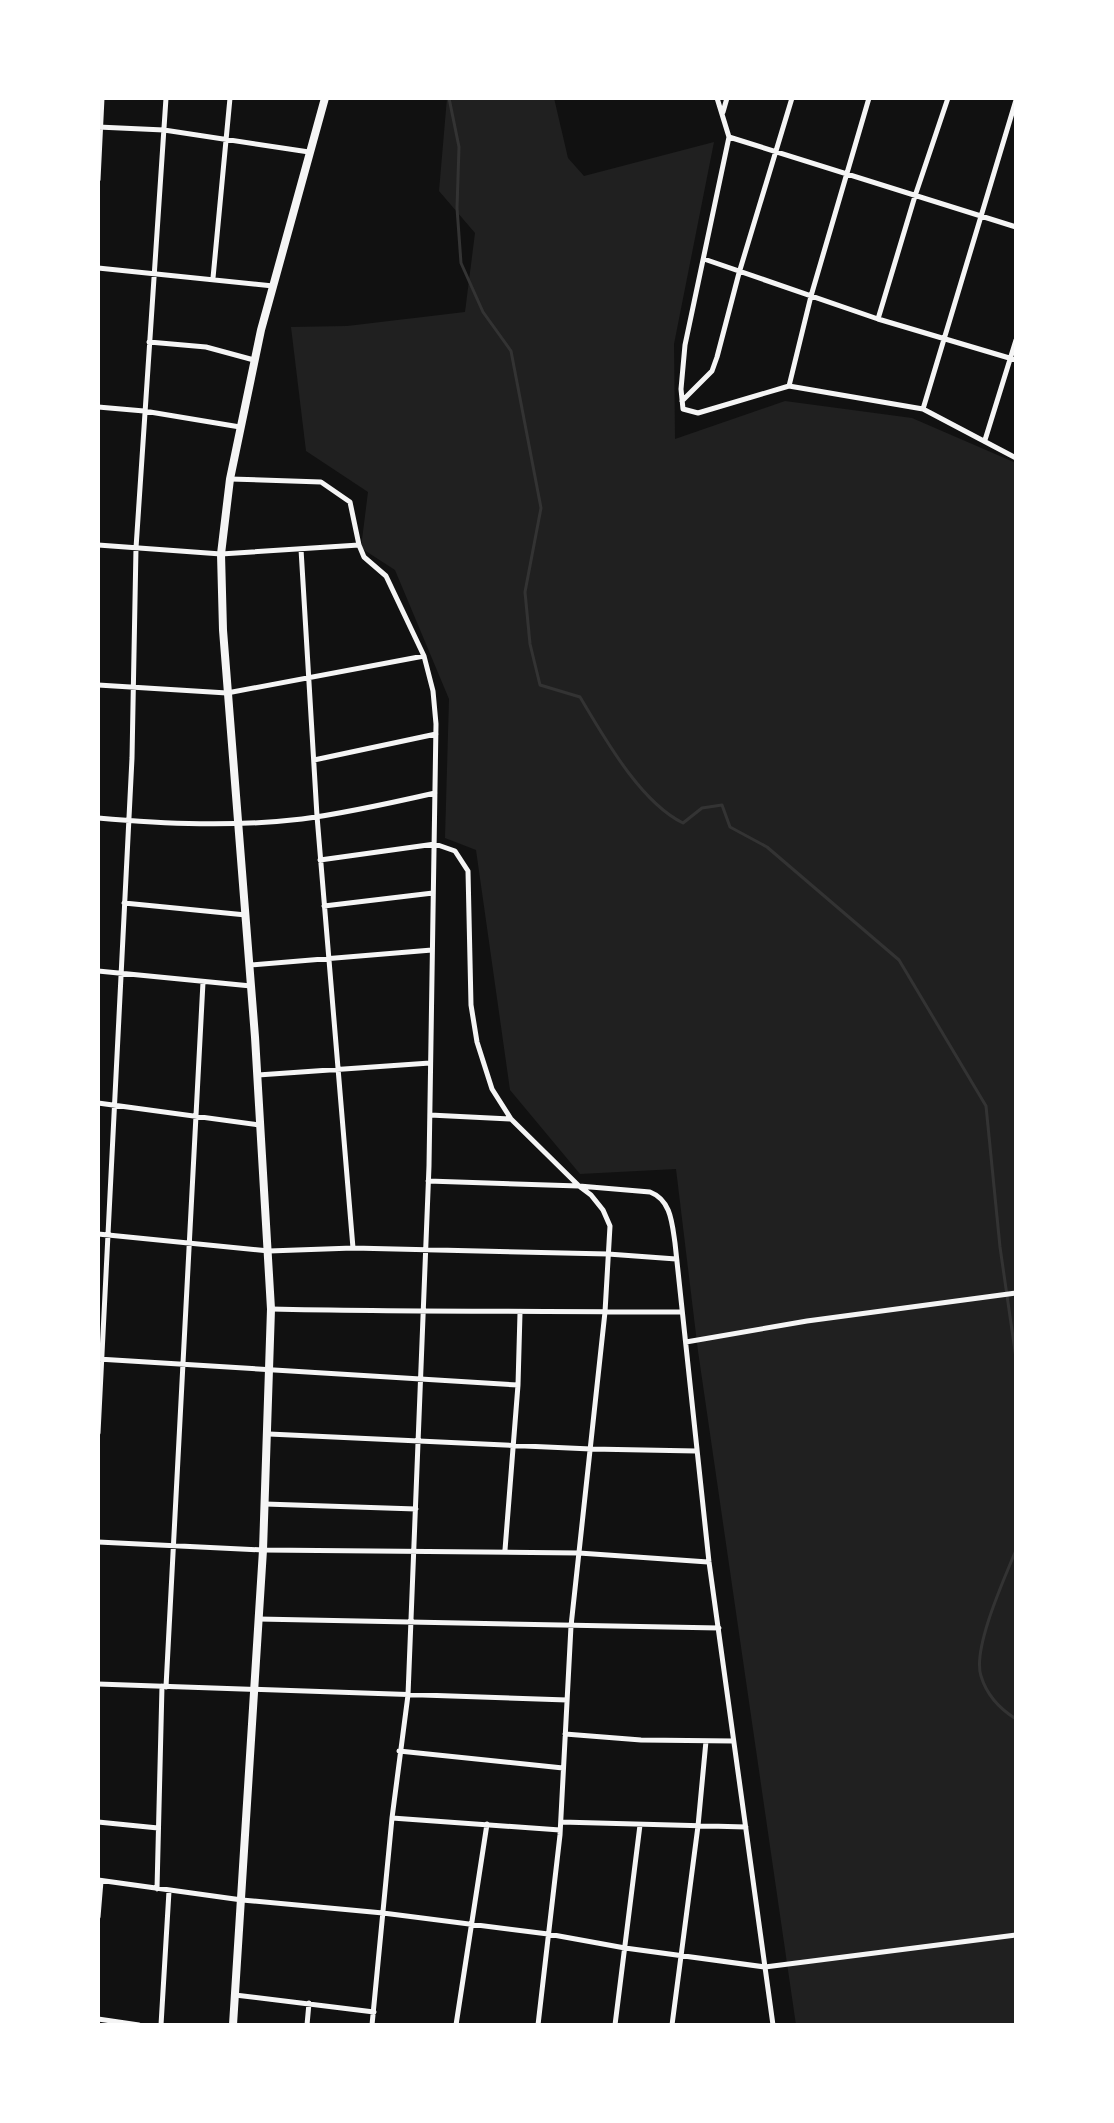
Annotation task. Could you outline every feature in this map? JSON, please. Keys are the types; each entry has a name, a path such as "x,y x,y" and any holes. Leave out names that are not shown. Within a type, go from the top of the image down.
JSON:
{"main road":[{"path":"233,2025 263,1550 271,1309 246,915 227,693 221,554 230,479 255,360 325,98"}],"street":[{"path":"98,180 102,98"},
{"path":"98,1433 135,688 136,548 166,98"},
{"path":"213,278 230,98"},
{"path":"717,98 729,137 685,345 683,409 698,413 789,386 923,409 1016,458"},
{"path":"722,115 727,98"},
{"path":"681,401 712,371 792,98"},
{"path":"789,386 811,296 869,98"},
{"path":"878,319 948,98"},
{"path":"923,409 1016,100"},
{"path":"99,128 164,130 309,152"},
{"path":"729,137 1016,227"},
{"path":"704,259 878,319 1013,359"},
{"path":"98,268 273,286"},
{"path":"985,440 1013,359 1016,340"},
{"path":"149,342 206,347 255,360"},
{"path":"98,407 144,411 241,427"},
{"path":"230,479 321,482 350,502 364,557 386,576 424,656 433,691 436,734 430,1115 408,1695 399,1751 372,2025"},
{"path":"98,545 221,554 359,545"},
{"path":"301,549 320,860 353,1248"},
{"path":"98,685 227,693 424,656"},
{"path":"314,760 436,734"},
{"path":"98,818 237,824 317,816 435,793"},
{"path":"320,860 435,844 455,851 468,871 471,1005 477,1042 492,1089 510,1119 554,1164 591,1195 610,1226 605,1312 571,1626 561,1822 538,2025"},
{"path":"324,906 433,893"},
{"path":"124,903 246,915"},
{"path":"249,966 432,950"},
{"path":"98,971 251,986"},
{"path":"157,1890 164,1686 203,982"},
{"path":"257,1075 430,1063"},
{"path":"98,1103 260,1125"},
{"path":"430,1115 510,1119"},
{"path":"428,1181 616,1187 650,1192 660,1196 671,1219 709,1562 773,2025"},
{"path":"98,1234 269,1251 353,1248 608,1254 676,1259"},
{"path":"686,1342 807,1321 1016,1293"},
{"path":"271,1309 682,1312"},
{"path":"505,1550 518,1385 520,1313"},
{"path":"100,1359 518,1385"},
{"path":"269,1434 696,1451"},
{"path":"265,1504 416,1509"},
{"path":"98,1542 263,1550 505,1550 709,1562"},
{"path":"257,1619 719,1628"},
{"path":"98,1684 567,1700"},
{"path":"565,1734 641,1740 733,1741"},
{"path":"672,2025 706,1741"},
{"path":"399,1751 563,1768"},
{"path":"392,1818 560,1830"},
{"path":"98,1822 158,1828"},
{"path":"561,1822 746,1827"},
{"path":"456,2025 487,1824"},
{"path":"615,2025 640,1825"},
{"path":"98,1917 99,1881 548,1934 765,1967 1016,1935"},
{"path":"161,2025 169,1891"},
{"path":"235,1995 374,2012"},
{"path":"307,2025 309,2003"},
{"path":"98,2019 139,2025"}],"shaded area":[{"path":"447,98 554,98 568,158 584,176 714,142 674,344 675,439 785,401 912,418 1016,463 1016,2025 796,2025 698,1351 676,1169 580,1174 510,1090 476,850 445,838 449,699 395,570 361,548 368,492 306,451 291,327 347,326 465,312 475,233 439,191"}],"waterway":[{"path":"449,98 459,147 457,208 461,263 483,312 511,351 541,508 525,592 530,644 540,685 580,697 624,767 667,813 683,823 702,808 722,805 730,827 767,847 899,960 986,1106 1000,1247 1016,1358"},
{"path":"1016,1550 985,1631 979,1664 990,1696 1016,1719"}]}
